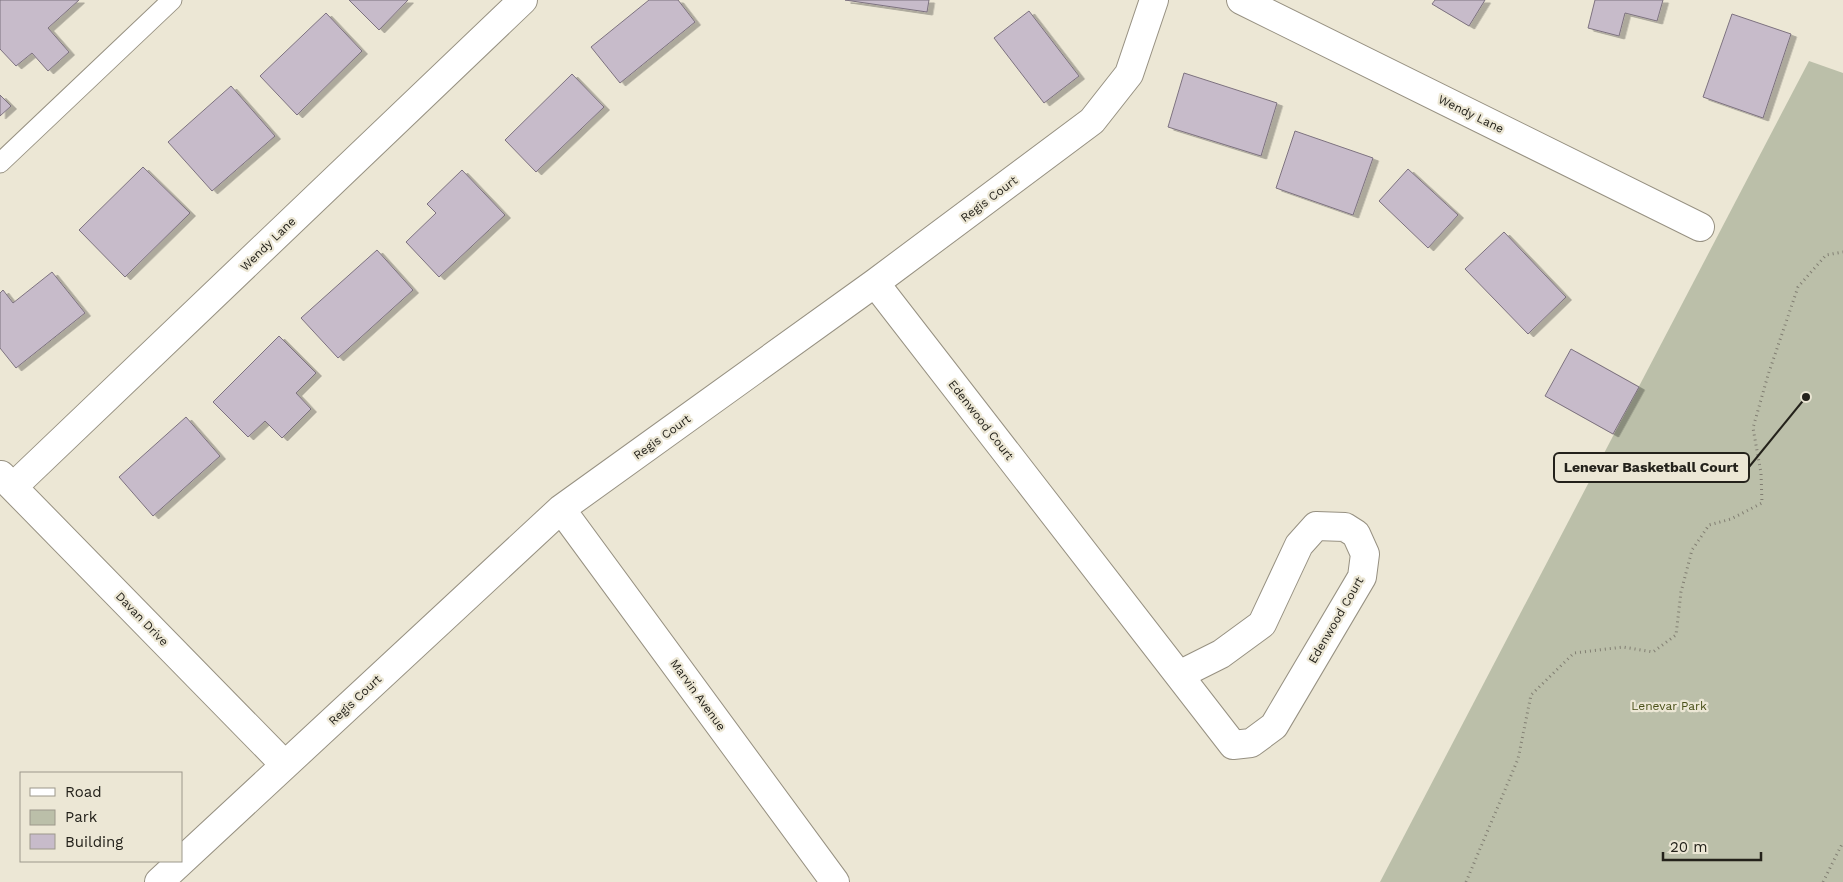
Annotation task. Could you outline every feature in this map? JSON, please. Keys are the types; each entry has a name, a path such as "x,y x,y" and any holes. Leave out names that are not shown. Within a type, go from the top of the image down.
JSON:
{"street":[{"name":"Wendy Lane","path":"6,481 523,0"},
{"name":"Regis Court","path":"182,861 561,509 875,283 1092,121 1129,74 1154,0"},
{"name":"Wendy Lane","path":"1242,0 1700,227"},
{"name":"Edenwood Court","path":"875,283 1232,745 1251,743 1274,726 1362,576 1365,554 1356,534 1346,527 1316,526 1298,545 1262,624 1222,654 1179,675"},
{"name":"Davan Drive","path":"6,481 285,765"},
{"name":"Marvin Avenue","path":"561,509 835,882"},
{"name":"Regis Court","path":"159,882 181,862"}],"lane":[{"path":"0,163 172,0"}],"path":[{"path":"1466,882 1518,759 1531,695 1574,653 1624,647 1653,652 1676,635 1681,592 1692,550 1709,525 1731,519 1762,503 1761,473 1753,428 1768,375 1798,287 1826,255 1843,252"},
{"path":"1823,882 1843,842"}],"green space":[{"name":"Lenevar Park","path":"1809,61 1843,73 1843,882 1380,882"}],"building":[{"path":"0,0 79,0 48,28 69,52 48,71 32,53 16,66 0,49"},
{"path":"349,0 408,0 379,30"},
{"path":"649,0 678,0 695,22 620,83 591,47"},
{"path":"845,0 929,0 927,12"},
{"path":"1435,0 1485,0 1469,26 1432,4"},
{"path":"1595,0 1663,0 1657,21 1625,13 1619,36 1588,28"},
{"path":"1029,11 1079,76 1044,103 994,38"},
{"path":"326,13 362,51 297,115 260,76"},
{"path":"1732,14 1791,34 1763,118 1703,97"},
{"path":"1184,73 1277,103 1261,156 1168,127"},
{"path":"572,74 604,107 536,172 505,140"},
{"path":"231,86 275,136 212,191 168,142"},
{"path":"0,95 11,106 0,116"},
{"path":"1295,131 1373,158 1353,215 1276,188"},
{"path":"143,167 190,213 125,277 79,230"},
{"path":"1408,169 1458,215 1428,248 1379,201"},
{"path":"462,170 505,215 439,277 406,242 436,213 427,204"},
{"path":"1504,232 1566,297 1528,334 1465,269"},
{"path":"377,250 413,290 338,358 301,318"},
{"path":"52,272 85,313 16,368 0,348 0,293 3,290 13,303"},
{"path":"279,336 316,373 296,393 311,409 282,438 265,421 248,437 213,402"},
{"path":"1571,349 1639,387 1613,434 1545,396"},
{"path":"186,417 220,456 153,516 119,477"}],"place":[{"name":"Lenevar Basketball Court","path":"1806,397"}]}
